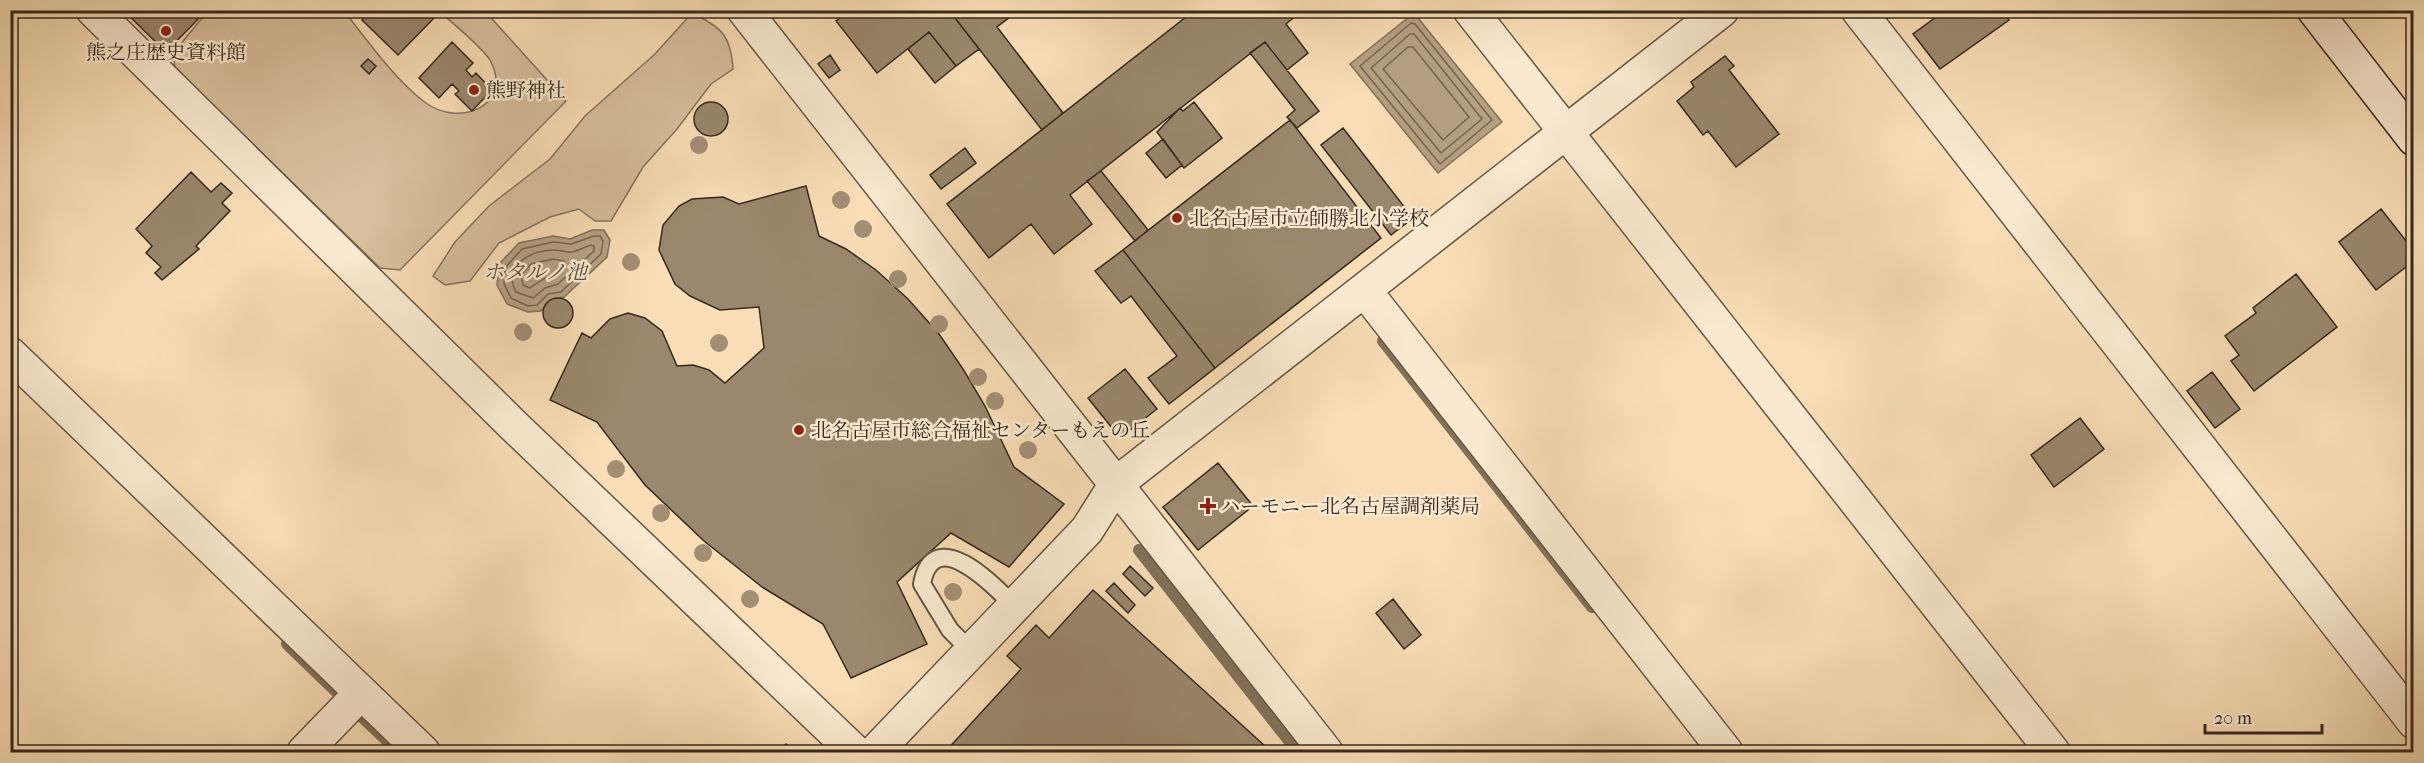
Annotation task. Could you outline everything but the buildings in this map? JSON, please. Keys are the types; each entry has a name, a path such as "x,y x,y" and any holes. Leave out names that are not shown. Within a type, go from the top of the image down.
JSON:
{"street":[{"path":"93,10 512,424 855,753"},
{"path":"744,10 1326,753"},
{"path":"1470,10 2053,753"},
{"path":"875,753 1088,530 1116,484 1722,10"},
{"path":"1858,10 2414,722"},
{"path":"2314,10 2414,139"},
{"path":"1365,291 1726,753"},
{"path":"10,354 423,753"},
{"path":"304,753 361,693"}],"lane":[{"path":"971,651 950,630 922,584 924,569 938,557 952,557 993,585 1014,606"}],"shaded area":[{"path":"208,11 344,11 382,60 415,94 439,110 453,113 479,108 489,101 495,91 496,78 488,57 439,11 485,11 566,101 400,270 380,268 175,68 173,53"},
{"path":"692,13 710,23 723,34 730,48 733,69 711,84 677,129 643,167 611,221 595,221 579,209 550,217 499,243 470,281 445,285 433,276 455,242 489,206 550,159 585,116 655,54"}],"water":[{"path":"1414,13 1502,122 1438,173 1350,64"},
{"name":"ホタルノ池","path":"592,230 604,230 610,240 607,257 564,297 551,300 541,311 528,312 507,304 497,285 499,264 519,243 553,236 570,239"}],"waterway":[{"path":"1383,341 1592,607"},
{"path":"1139,550 1298,752"},
{"path":"287,644 345,700"},
{"path":"362,717 399,752"}],"place":[{"name":"熊之庄歴史資料館","path":"166,31"},
{"name":"熊野神社","path":"474,90"},
{"name":"北名古屋市立師勝北小学校","path":"1177,218"},
{"name":"北名古屋市総合福祉センターもえの丘","path":"799,430"},
{"name":"ハーモニー北名古屋調剤薬局","path":"1208,506"}]}
